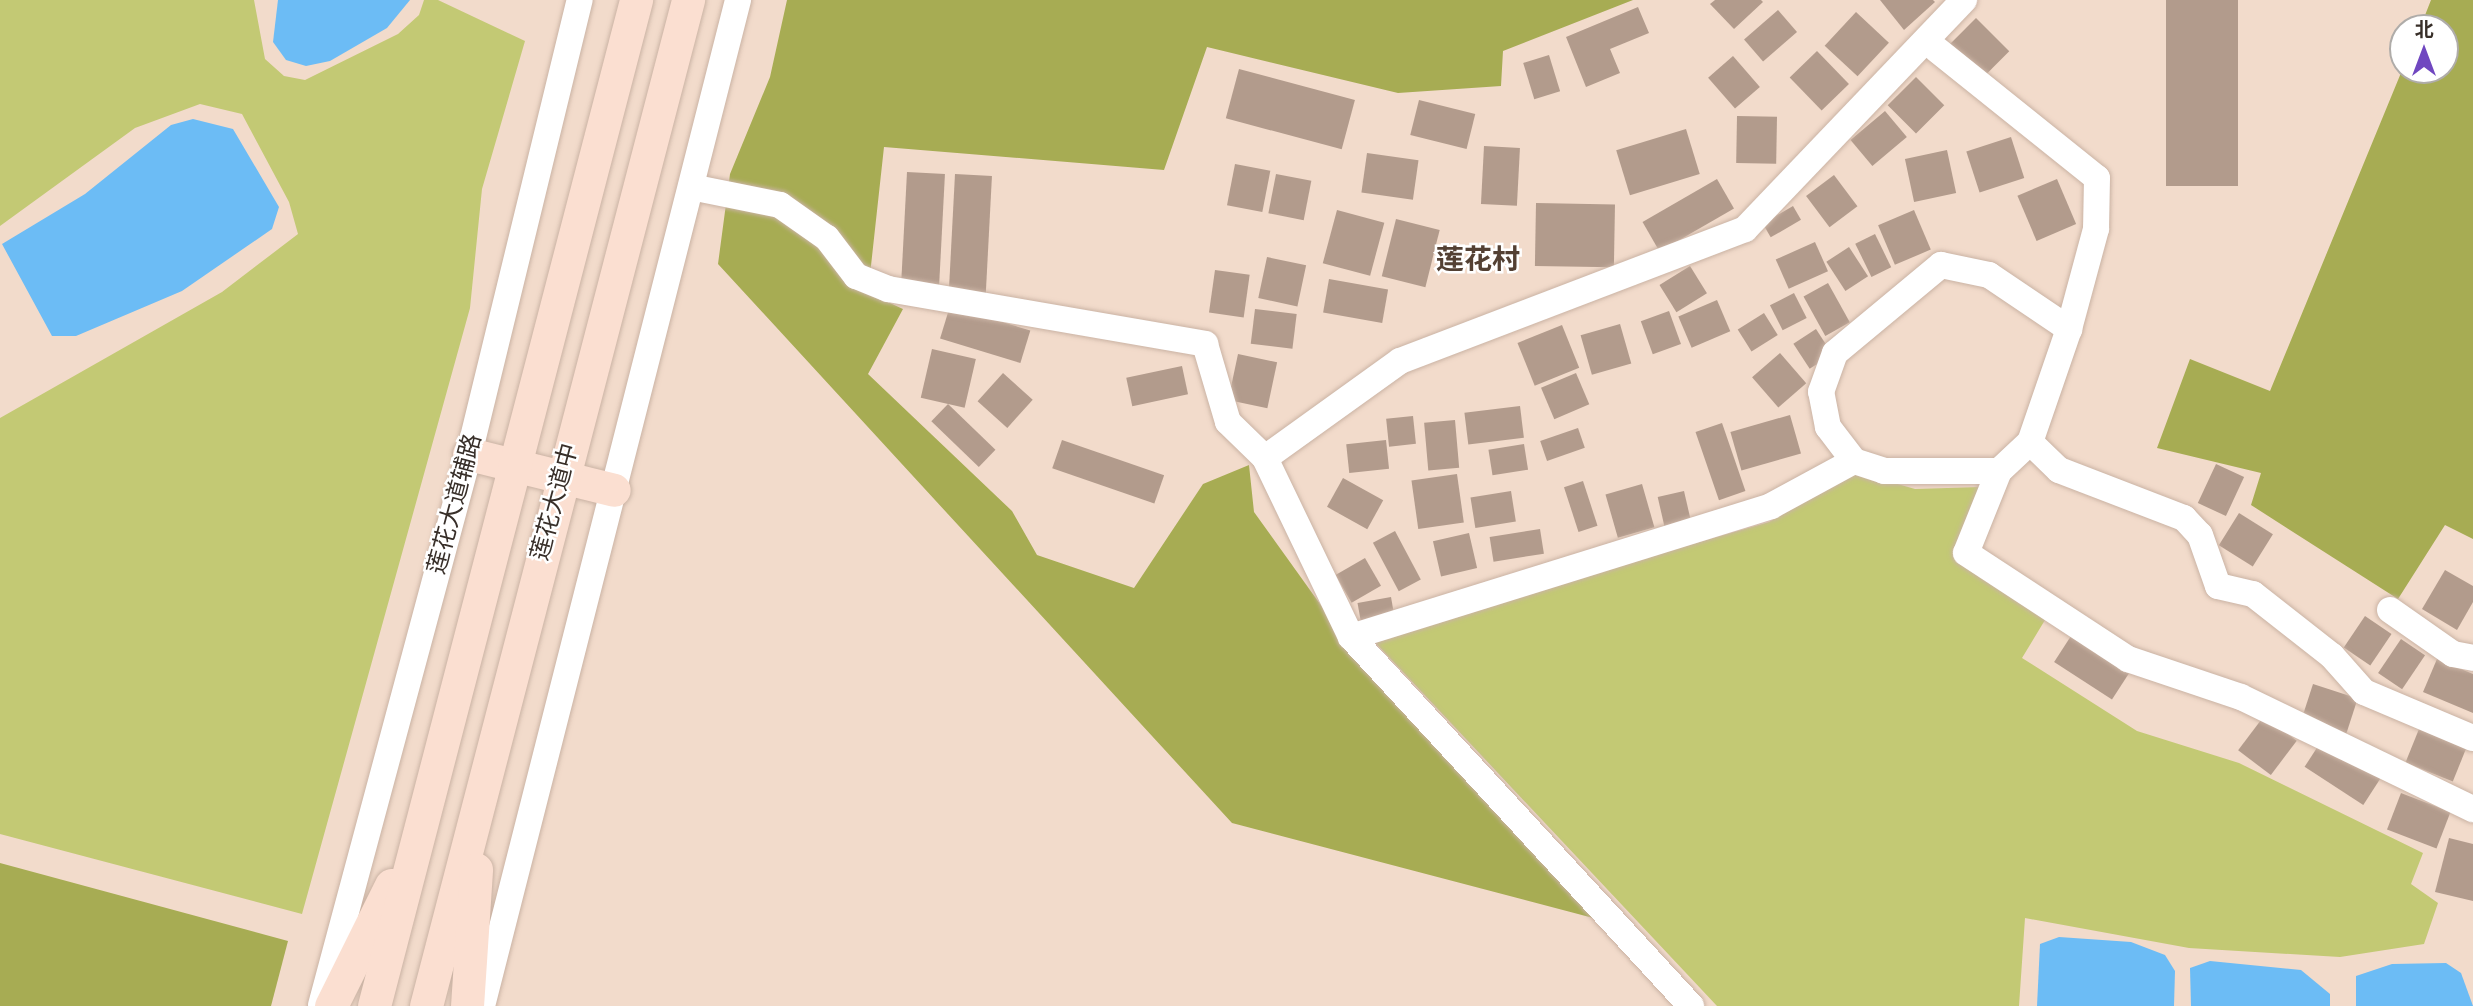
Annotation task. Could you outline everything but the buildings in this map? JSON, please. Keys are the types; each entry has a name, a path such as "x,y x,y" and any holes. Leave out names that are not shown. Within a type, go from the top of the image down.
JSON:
{"main road":[{"path":"616,0 604,129 649,154"},
{"name":"莲花大道中","path":"374,1006 422,814 517,467 636,0"},
{"name":"莲花大道中","path":"426,1006 561,477 688,0"},
{"path":"469,453 614,490"},
{"path":"331,1006 422,814 478,800 467,1006"}],"street":[{"name":"莲花大道辅路","path":"320,1006 469,453 580,0"},
{"path":"482,1006 738,0"},
{"path":"1265,458 1400,361 1745,229 1964,0"},
{"path":"1936,49 2097,178 2096,229 2069,329 2030,442 1999,471 1966,553 2128,659 2241,697 2473,809"},
{"path":"691,187 780,205 827,238 856,276 888,289 1205,344 1228,422 1265,458 1351,637 1690,1006"},
{"path":"1999,471 1884,471 1854,461 1828,427 1821,391 1835,353 1941,265 1989,275 2069,329"},
{"path":"2030,442 2059,470 2184,518 2200,535 2218,586 2253,594 2332,656 2364,692 2473,738"},
{"path":"1351,637 1771,506 1854,461"},
{"path":"2390,610 2453,654 2473,658"}],"green space":[{"path":"0,0 254,0 265,59 284,76 305,80 398,34 419,15 424,0 438,0 525,41 482,189 470,308 302,914 0,834 0,418 222,292 298,234 289,202 242,114 200,104 135,128 0,226"},
{"path":"787,0 1633,0 1503,51 1501,86 1398,93 1207,47 1164,170 884,147 868,293 903,309 868,374 1012,511 1037,555 1134,588 1203,484 1249,465 1254,512 1343,636 1597,919 1232,823 718,264 730,174 770,77"},
{"path":"2431,0 2473,0 2473,539 2445,525 2398,599 2251,505 2261,473 2157,448 2190,359 2270,391 2396,84 2459,84 2459,14 2426,14"},
{"path":"1856,472 1915,489 1980,487 1955,556 2045,620 2022,658 2137,731 2239,763 2423,853 2411,884 2438,903 2424,944 2340,957 2189,948 2025,918 2019,1006 1717,1006 1370,637 1769,522"},
{"path":"0,863 288,941 271,1006 0,1006"}],"water":[{"path":"278,0 410,0 387,28 330,61 306,66 286,60 273,42"},
{"path":"193,119 233,129 279,207 272,229 182,291 76,336 52,336 2,244 85,194 171,125"},
{"path":"2059,937 2131,942 2165,955 2175,971 2174,1006 2037,1006 2040,944"},
{"path":"2210,961 2301,970 2330,994 2330,1006 2191,1006 2190,968"},
{"path":"2446,963 2461,973 2473,1006 2356,1006 2356,976 2392,964"}],"district":[{"name":"莲花村","path":"1478,260"}]}
